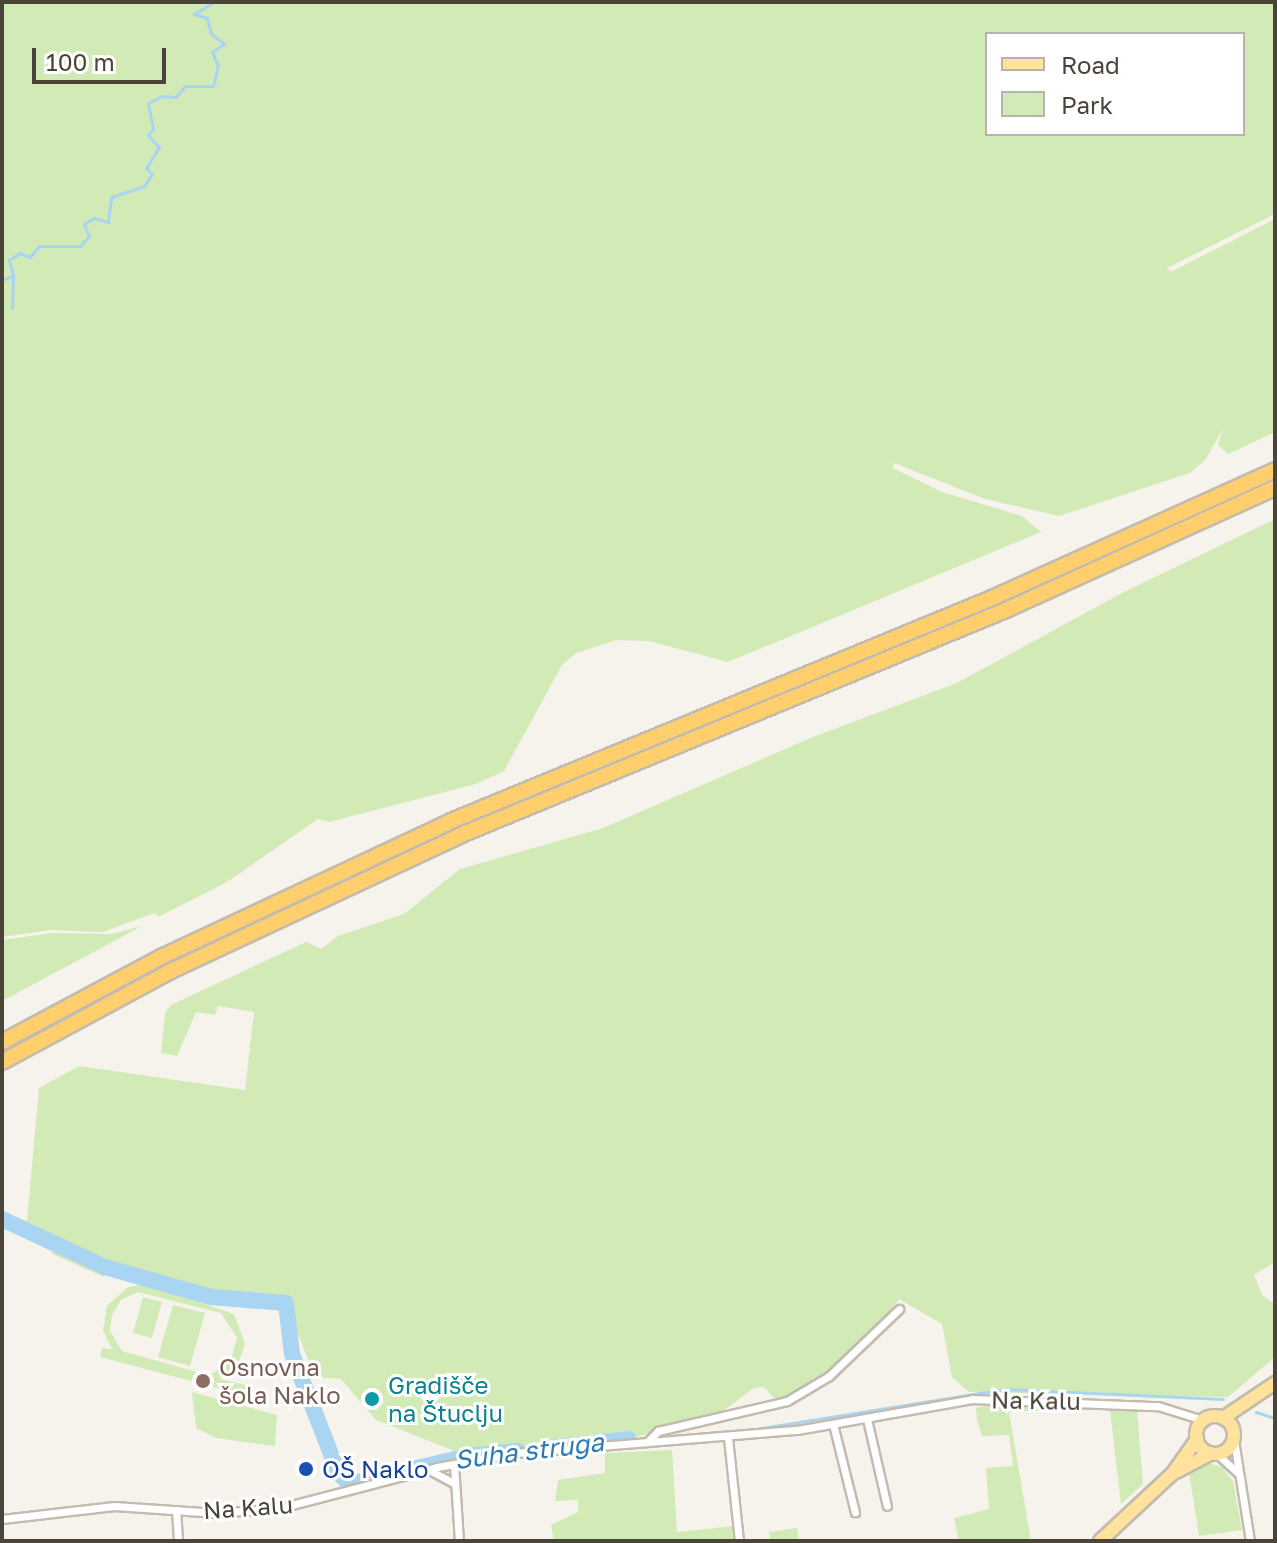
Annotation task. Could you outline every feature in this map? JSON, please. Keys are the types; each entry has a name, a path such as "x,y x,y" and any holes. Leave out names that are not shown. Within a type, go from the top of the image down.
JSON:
{"highway":[{"path":"2,1042 161,957 451,821 992,598 1275,470"},
{"path":"2,1062 171,971 461,835 993,616 1275,488"}],"main road":[{"path":"1100,1541 1173,1473 1197,1439 1203,1420 1223,1418 1275,1383"},
{"path":"1173,1473 1214,1454 1234,1434 1257,1397"},
{"path":"1223,1418 1234,1434"},
{"path":"1197,1439 1214,1454"}],"street":[{"path":"647,1442 658,1431 787,1401 829,1376 899,1309"},
{"name":"Na Kalu","path":"2,1519 70,1508 280,1508 454,1464 647,1442 728,1438 867,1419 972,1399 1158,1406 1203,1420"},
{"path":"867,1419 887,1506"},
{"path":"833,1424 855,1512"},
{"path":"1234,1434 1250,1541"},
{"path":"728,1438 739,1541"},
{"path":"1214,1454 1240,1475"},
{"path":"454,1464 459,1541"},
{"path":"421,1471 444,1474 454,1483"},
{"path":"176,1510 178,1541"}],"green space":[{"path":"2,2 1275,2 1275,214 1167,268 1171,272 1275,219 1275,432 1228,454 1218,445 1223,428 1206,459 1190,473 1059,516 985,499 894,463 893,468 942,492 1022,516 1041,532 728,662 649,641 617,640 576,653 562,665 504,771 476,784 329,822 318,819 227,882 158,917 155,913 103,932 51,930 2,937"},
{"path":"1275,519 1275,1262 1254,1275 1262,1295 1275,1304 1275,1357 1228,1397 969,1392 952,1377 942,1324 899,1299 859,1350 778,1402 764,1387 754,1388 723,1411 629,1439 467,1456 376,1420 341,1379 315,1377 286,1303 211,1297 106,1267 104,1277 52,1254 53,1248 73,1252 2,1217 2,1212 27,1221 39,1088 79,1066 245,1090 254,1012 218,1006 215,1015 196,1012 177,1056 161,1053 165,1013 171,1005 306,942 321,949 338,936 404,914 460,869 603,828 813,737 957,683 1124,592"},
{"path":"142,926 2,1001 2,940 51,933 112,934"},
{"path":"146,1284 234,1314 245,1344 239,1361 220,1379 250,1386 248,1396 100,1357 102,1348 112,1349 103,1331 107,1306 128,1287","holes":["138,1292 221,1313 237,1338 231,1360 214,1373 200,1373 122,1351 110,1331 112,1315 121,1300"]},
{"path":"143,1297 162,1302 152,1338 133,1333"},
{"path":"173,1305 205,1313 190,1366 158,1357"},
{"path":"192,1392 277,1415 275,1446 216,1438 196,1428"},
{"path":"996,1404 1084,1408 1009,1412 1031,1541 959,1541 954,1518 989,1509 986,1468 1013,1466 1009,1435 982,1436 977,1420 976,1408"},
{"path":"1110,1410 1137,1411 1143,1484 1121,1504"},
{"path":"672,1450 677,1532 735,1526 736,1541 554,1541 551,1525 578,1512 578,1500 555,1501 558,1480 605,1473 605,1453"},
{"path":"1207,1463 1222,1467 1233,1481 1242,1530 1199,1536 1189,1472"},
{"path":"797,1528 799,1541 770,1541 769,1532"}],"waterway":[{"path":"2,280 13,275 9,260 20,253 30,257 39,246 80,246 89,236 84,224 94,218 108,222 111,197 144,186 152,174 146,168 159,147 148,135 153,129 148,103 162,96 176,97 185,86 213,86 218,66 212,52 224,44 211,34 207,18 194,14 214,2"},
{"path":"12,308 13,276"},
{"name":"Suha struga","path":"2,1219 105,1267 211,1297 286,1303 292,1354 338,1472 349,1484 467,1456 518,1451"},
{"path":"737,1432 1004,1389 1223,1399"},
{"path":"1256,1412 1275,1418"},
{"name":"Suha struga","path":"557,1447 629,1439"}],"place":[{"name":"Osnovna šola Naklo","path":"203,1381"},
{"name":"Gradišče na Štuclju","path":"372,1399"},
{"name":"OŠ Naklo","path":"306,1469"}]}
